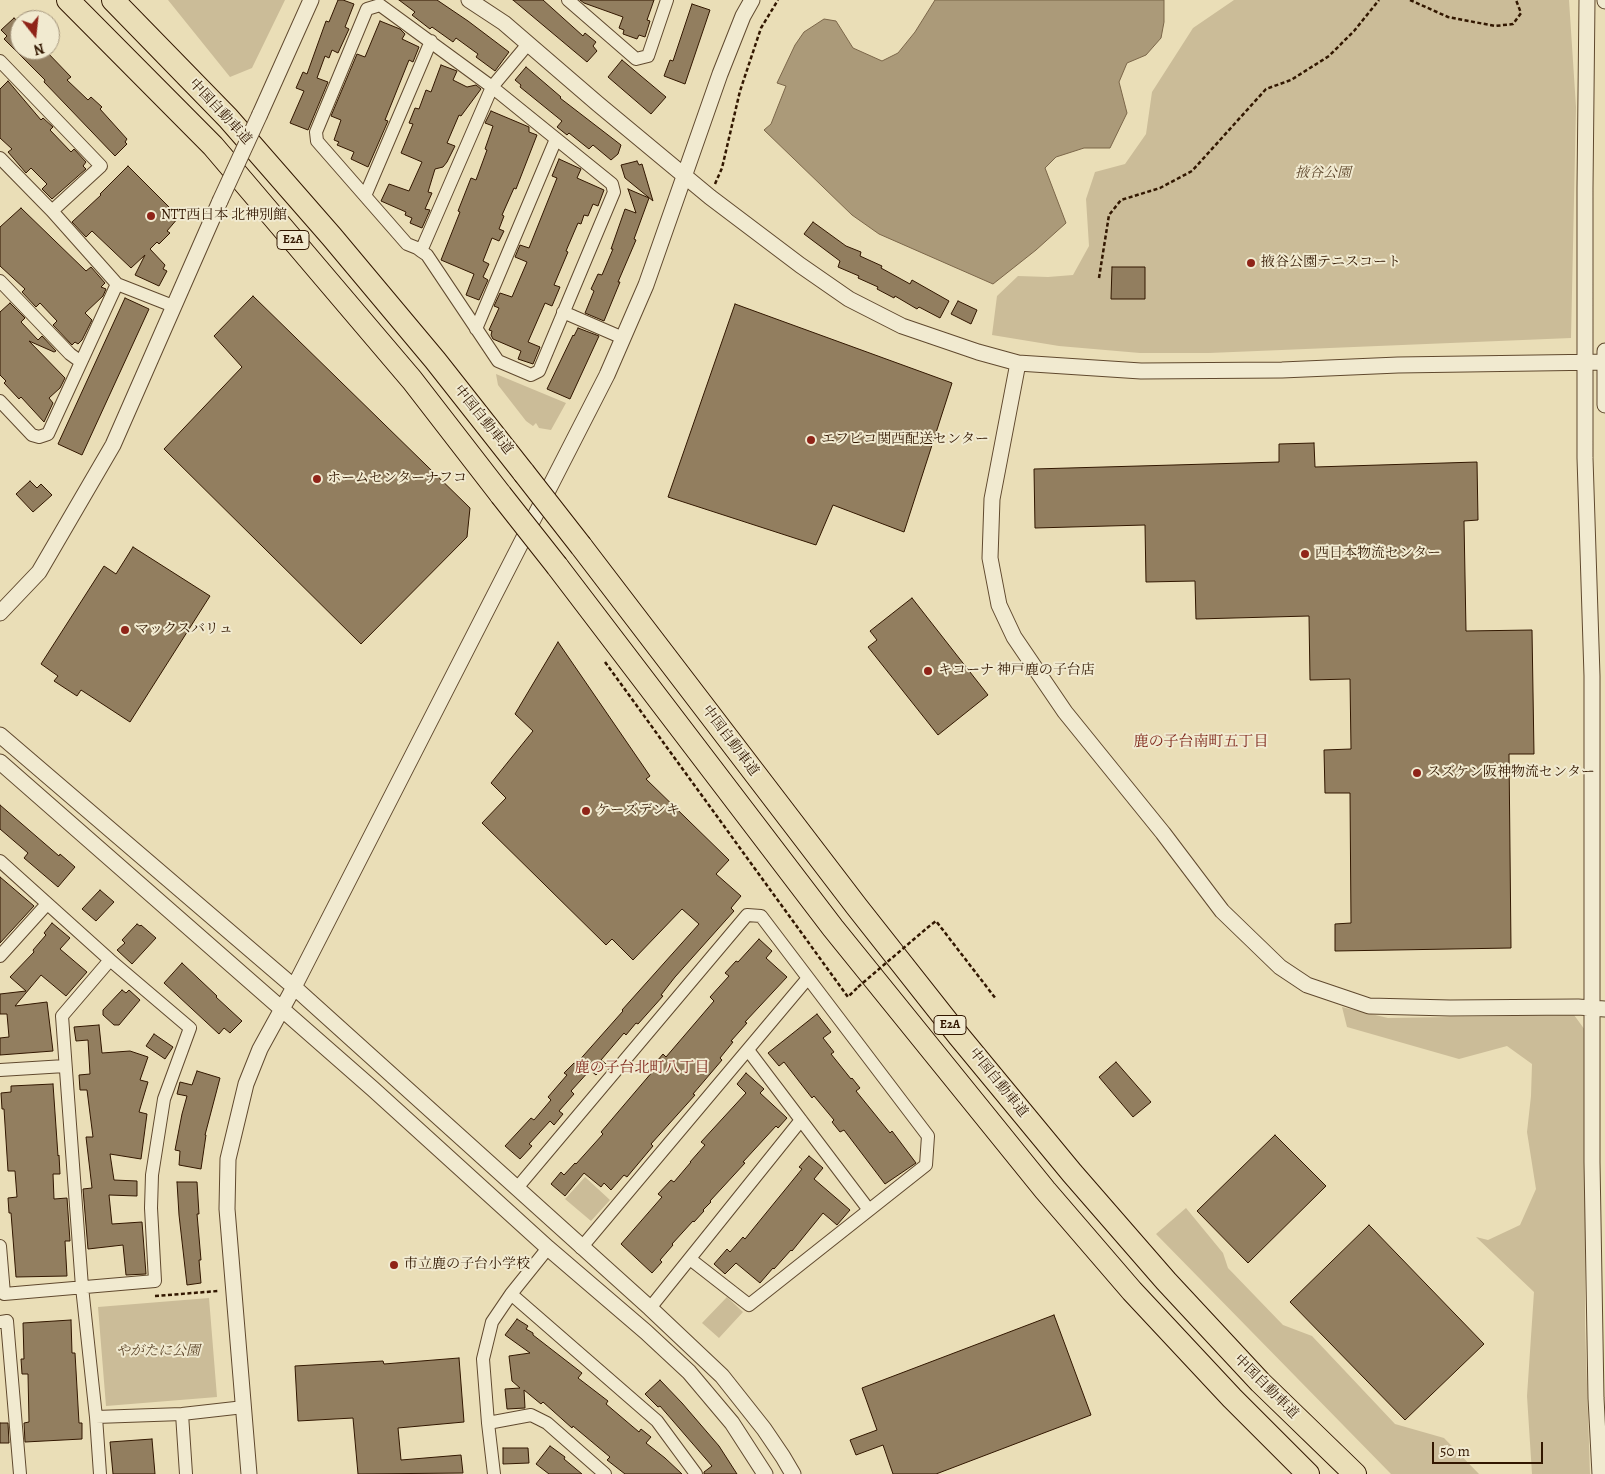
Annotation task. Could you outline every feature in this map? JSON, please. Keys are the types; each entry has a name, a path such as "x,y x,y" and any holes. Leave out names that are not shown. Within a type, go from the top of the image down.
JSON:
{"highway":[{"name":"中国自動車道","path":"68,0 213,146 412,380 557,566 833,928 1045,1190 1138,1298 1232,1398 1308,1474"},
{"name":"中国自動車道","path":"113,0 228,118 332,237 435,360 524,472 857,907 958,1035 1072,1173 1166,1281 1260,1382 1355,1474"}],"street":[{"path":"0,614 38,572 113,446 173,306 311,0"},
{"path":"469,0 504,23 710,197 800,265 849,299 902,326 1018,364 1089,369 1159,371 1282,370 1398,365 1586,363 1605,358 1605,405"},
{"path":"568,0 584,6 636,59 648,56 667,0"},
{"path":"249,1474 227,1209 228,1159 246,1084 260,1048 294,987 607,375 646,284 720,74 743,16 752,0"},
{"path":"1587,0 1585,188 1586,458 1599,1009 1592,1162 1596,1398 1600,1474"},
{"path":"380,5 430,41 492,87 612,184 614,192 539,371 530,375 498,361 427,255 407,244 317,141 316,132 367,9 380,5"},
{"path":"365,196 430,41"},
{"path":"421,251 492,87 528,44"},
{"path":"0,61 101,166 52,210"},
{"path":"476,329 556,138"},
{"path":"0,158 52,210 117,284 173,306"},
{"path":"0,281 70,354 81,362"},
{"path":"0,401 32,435 39,437 48,434 117,284"},
{"path":"563,312 623,338"},
{"path":"1018,364 992,498 990,558 1000,605 1014,637 1065,712 1222,911 1280,967 1307,985 1369,1006 1599,1009"},
{"path":"0,735 294,987 581,1248 650,1308 722,1376 764,1429 784,1457 793,1474"},
{"path":"0,762 282,1008 548,1248 646,1332 689,1372 732,1423 765,1474"},
{"path":"0,861 110,960 190,1028 164,1099 152,1175 151,1208 155,1281 4,1294 0,1246"},
{"path":"0,956 47,904"},
{"path":"517,1188 747,915 761,916 928,1136 926,1165 749,1305 690,1259"},
{"path":"100,1474 82,1287 62,1016 110,960"},
{"path":"581,1248 808,978"},
{"path":"748,1050 869,1210"},
{"path":"0,1070 65,1066"},
{"path":"650,1308 801,1120"},
{"path":"494,1474 483,1359 492,1322 511,1294 548,1248"},
{"path":"511,1294 657,1420 696,1474"},
{"path":"0,1322 7,1321 20,1474"},
{"path":"96,1417 182,1414 244,1407"},
{"path":"182,1414 186,1474"},
{"path":"488,1423 531,1415 547,1423 606,1474"}],"path":[{"path":"710,197 722,168 740,91 758,37 778,0"},
{"path":"1099,278 1109,215 1121,200 1160,188 1192,170 1266,89 1291,80 1329,56 1354,31 1379,0"},
{"path":"1410,0 1448,17 1495,26 1513,24 1521,13 1516,0"},
{"path":"604,661 848,997 858,986 936,921 996,999"}],"green space":[{"path":"168,0 285,0 252,68 230,77"},
{"name":"掖谷公園","path":"1234,0 1569,0 1576,107 1571,338 1209,353 1140,353 1059,346 992,335 997,296 1018,276 1048,277 1073,275 1089,246 1086,199 1095,172 1125,164 1146,134 1152,92 1193,28"},
{"path":"496,374 566,403 551,430 539,428 536,423 533,426 526,421 498,385"},
{"path":"1342,1007 1388,1018 1574,1015 1585,1030 1585,1325 1590,1474 1532,1474 1527,1396 1534,1292 1476,1237 1488,1240 1520,1225 1536,1189 1527,1132 1532,1064 1507,1046 1459,1059 1347,1027"},
{"path":"585,1177 610,1200 591,1221 565,1199"},
{"path":"1186,1208 1223,1253 1228,1268 1283,1325 1312,1336 1395,1424 1444,1438 1479,1474 1391,1474 1156,1234"},
{"path":"727,1297 743,1312 719,1338 702,1323"},
{"name":"やがたに公園","path":"209,1298 217,1397 106,1406 98,1307"}],"shaded area":[{"path":"935,0 1164,0 1164,22 1161,38 1146,55 1127,63 1119,82 1127,113 1110,148 1084,148 1056,157 1045,168 1066,223 993,284 879,234 852,215 764,130 771,124 786,86 777,83 795,45 804,32 824,19 836,21 853,48 882,61 898,53 915,32"}],"building":[{"path":"338,0 354,4 345,27 349,29 338,53 332,50 329,58 325,56 317,78 328,82 308,130 290,123 304,91 296,88 303,72 307,74 326,21 329,22"},
{"path":"399,0 437,0 509,52 495,71 476,57 478,54 456,38 453,42 432,27 430,29 412,15 415,12"},
{"path":"513,0 543,0 583,36 585,33 596,42 593,46 597,51 587,62"},
{"path":"580,0 654,0 647,20 650,21 645,37 639,35 637,39 623,34 624,30 619,28 623,17"},
{"path":"692,4 710,10 685,84 664,76 670,60 673,61"},
{"path":"380,21 400,29 405,34 402,39 419,47 413,62 409,60 385,120 388,121 368,167 351,159 354,152 337,145 339,142 334,140 341,120 331,116 357,54 365,57"},
{"path":"10,22 10,45 4,39 7,36 1,30"},
{"path":"25,60 55,60 71,77 67,80 88,100 91,97 102,107 100,109 127,139 125,142 127,144 115,156 44,82 45,80"},
{"path":"622,60 666,97 651,114 608,77"},
{"path":"441,65 457,71 453,80 467,87 476,85 481,89 461,116 459,115 447,143 455,146 447,162 443,167 435,169 428,192 432,193 425,209 430,210 422,228 410,223 412,218 405,215 406,212 381,201 389,184 409,191 422,162 401,153 413,124 409,123 415,108 419,109 426,90 431,92"},
{"path":"526,67 560,98 621,145 618,154 611,160 593,145 589,149 569,133 567,135 557,127 562,121 520,87 521,85 515,80"},
{"path":"8,81 41,120 43,118 53,127 50,130 71,152 74,149 86,162 83,166 86,169 52,199 42,189 47,184 31,168 26,173 8,152 12,149 0,138 0,89"},
{"path":"491,111 529,127 529,132 537,135 516,189 514,188 502,215 504,216 499,229 504,231 499,241 492,238 483,261 489,264 483,277 488,280 479,300 466,295 474,274 441,260 471,178 476,180 487,150 485,149 493,126 485,123"},
{"path":"559,159 581,169 577,178 604,190 598,206 593,204 588,216 584,215 581,224 578,223 554,285 560,287 552,306 545,303 528,342 540,347 533,364 518,359 521,351 493,339 492,331 489,330 499,308 494,306 500,293 512,297 527,262 515,257 520,245 529,248 557,178 552,176"},
{"path":"637,161 639,165 642,164 653,201 625,178 621,165"},
{"path":"128,166 178,218 167,231 170,233 159,244 157,242 150,249 165,265 163,269 167,271 159,286 135,275 145,255 131,268 92,231 86,237 72,222"},
{"path":"628,189 649,198 634,239 636,240 604,321 585,313 594,291 591,289 598,274 602,275 613,249 611,249 625,209 636,213"},
{"path":"21,208 86,271 91,267 105,283 101,287 106,289 103,296 85,313 92,320 78,344 75,342 72,345 53,325 57,321 40,303 36,307 22,292 25,289 0,266 0,227"},
{"path":"813,222 846,246 861,252 860,256 882,266 881,268 910,284 912,280 949,301 940,318 919,307 917,309 895,296 894,298 877,289 878,287 858,278 859,276 838,267 840,261 804,234"},
{"path":"1112,267 1145,267 1145,299 1111,299"},
{"name":"ホームセンターナフコ","path":"253,296 470,508 467,537 361,644 164,449 242,367 214,336"},
{"path":"125,298 149,309 82,455 58,444"},
{"path":"958,301 977,310 971,324 951,314"},
{"path":"10,303 25,318 21,322 38,340 42,336 56,351 54,352 29,341 65,378 60,388 49,398 53,403 44,422 21,397 19,399 4,383 6,381 0,375 0,312"},
{"name":"エフピコ関西配送センター","path":"735,304 952,383 904,532 833,505 816,545 668,497"},
{"path":"578,328 599,336 570,399 547,389"},
{"path":"1314,443 1315,467 1477,462 1478,520 1464,521 1466,631 1532,630 1534,754 1509,754 1511,948 1335,951 1335,924 1351,923 1350,793 1325,793 1324,750 1351,749 1350,679 1310,680 1309,616 1196,619 1195,581 1146,582 1145,525 1035,528 1034,469 1279,462 1279,444"},
{"path":"30,481 37,488 41,484 52,495 33,512 16,494"},
{"name":"マックスバリュ","path":"133,547 210,596 130,722 81,690 77,696 54,681 58,676 41,664 104,566 116,574"},
{"name":"キコーナ 神戸鹿の子台店","path":"912,598 988,695 938,735 868,647 877,640 870,631"},
{"name":"ケーズデンキ","path":"558,642 650,776 646,779 729,860 716,874 741,896 731,908 734,911 675,977 661,995 663,996 638,1024 636,1023 626,1035 624,1033 601,1060 606,1064 596,1075 590,1070 571,1091 574,1094 559,1111 563,1114 554,1125 550,1121 529,1144 532,1146 520,1159 505,1146 531,1118 534,1120 551,1100 548,1097 567,1075 564,1073 574,1063 576,1064 699,924 682,909 633,960 612,939 606,945 482,823 506,798 491,783 533,731 515,714"},
{"path":"0,805 59,856 60,854 75,867 58,887 24,858 28,853 0,829"},
{"path":"0,877 34,906 0,943"},
{"path":"100,890 114,902 96,921 82,909"},
{"path":"52,923 70,938 60,949 87,972 66,996 41,975 15,1006 47,1002 53,1051 0,1055 0,1038 9,1037 7,1014 0,1014 0,994 26,991 10,977 34,952 33,950 46,935 44,933"},
{"path":"137,924 141,925 156,938 132,964 117,950 125,943 122,940"},
{"path":"759,939 772,951 766,958 787,977 745,1022 747,1023 731,1041 733,1042 720,1058 722,1060 693,1094 695,1095 651,1144 653,1146 627,1177 624,1175 611,1190 604,1183 601,1187 584,1173 565,1196 551,1184 561,1172 564,1175 576,1164 603,1134 601,1132 653,1071 651,1068 663,1054 666,1057 714,1001 710,997 729,976 725,973"},
{"path":"182,963 242,1021 230,1033 224,1028 219,1034 164,983"},
{"path":"122,990 126,993 129,990 140,1000 119,1025 114,1025 103,1015 103,1010"},
{"path":"817,1014 831,1032 823,1038 834,1052 831,1054 860,1088 856,1091 890,1133 892,1131 916,1163 885,1184 844,1130 840,1132 832,1122 834,1120 814,1096 812,1098 784,1062 779,1066 768,1053"},
{"path":"99,1025 102,1053 130,1051 148,1057 140,1080 148,1082 139,1112 147,1114 141,1159 110,1154 114,1180 137,1181 137,1196 109,1195 112,1224 142,1222 146,1274 126,1275 123,1245 88,1249 83,1189 92,1188 86,1137 93,1137 87,1090 80,1090 79,1075 90,1074 88,1040 76,1041 74,1027"},
{"path":"154,1034 173,1047 165,1059 146,1046"},
{"path":"1116,1062 1151,1102 1133,1117 1099,1077"},
{"path":"197,1071 220,1078 205,1135 201,1169 179,1165 180,1151 175,1150 187,1096 177,1094 180,1082 192,1085"},
{"path":"746,1073 764,1089 760,1093 787,1118 778,1128 776,1126 743,1162 745,1163 710,1201 704,1211 672,1244 660,1260 662,1262 652,1273 621,1244 662,1197 658,1194 671,1180 674,1182 705,1145 701,1142 746,1093 737,1084"},
{"path":"53,1084 60,1174 53,1174 54,1199 67,1198 70,1241 65,1241 67,1276 16,1277 8,1198 17,1197 15,1171 8,1171 4,1109 2,1109 1,1093 11,1092 11,1086"},
{"path":"1275,1135 1326,1186 1248,1263 1197,1211"},
{"path":"809,1156 823,1168 814,1179 850,1210 837,1225 823,1213 792,1251 760,1283 736,1263 725,1274 714,1264 727,1249 730,1252 743,1237 745,1239 802,1169 799,1167"},
{"path":"177,1182 197,1182 201,1283 187,1285"},
{"path":"1369,1225 1484,1344 1405,1420 1290,1302"},
{"path":"1054,1315 1091,1415 936,1474 893,1474 883,1445 856,1455 850,1440 877,1430 862,1388"},
{"path":"517,1319 528,1326 526,1329 533,1333 533,1335 582,1373 578,1378 608,1401 606,1404 639,1432 641,1429 651,1437 646,1443 682,1474 625,1474 607,1460 610,1457 573,1426 572,1428 543,1402 541,1404 524,1390 525,1408 507,1409 505,1389 520,1388 512,1381 509,1356 530,1353 505,1335"},
{"path":"71,1320 72,1353 75,1353 79,1423 82,1423 82,1439 25,1442 24,1423 29,1422 28,1374 22,1374 21,1359 24,1359 23,1323"},
{"path":"459,1358 464,1422 398,1428 401,1460 461,1455 463,1473 358,1474 353,1418 298,1421 295,1366 383,1361 384,1364"},
{"path":"660,1380 719,1446 737,1474 704,1474 712,1466 660,1406 658,1407 645,1394"},
{"path":"0,1423 8,1423 9,1443 0,1443"},
{"path":"152,1439 155,1474 113,1474 110,1442"},
{"path":"550,1446 565,1457 564,1459 582,1474 549,1474 536,1464"},
{"path":"503,1448 528,1448 529,1463 503,1464"}],"place":[{"name":"NTT西日本 北神別館","path":"151,216"},
{"name":"掖谷公園テニスコート","path":"1251,263"},
{"name":"エフピコ関西配送センター","path":"811,440"},
{"name":"ホームセンターナフコ","path":"317,479"},
{"name":"西日本物流センター","path":"1305,554"},
{"name":"マックスバリュ","path":"125,630"},
{"name":"キコーナ 神戸鹿の子台店","path":"928,671"},
{"name":"スズケン阪神物流センター","path":"1417,773"},
{"name":"ケーズデンキ","path":"586,811"},
{"name":"市立鹿の子台小学校","path":"394,1265"}],"district":[{"name":"鹿の子台南町五丁目","path":"1201,742"},
{"name":"鹿の子台北町八丁目","path":"642,1068"}]}
